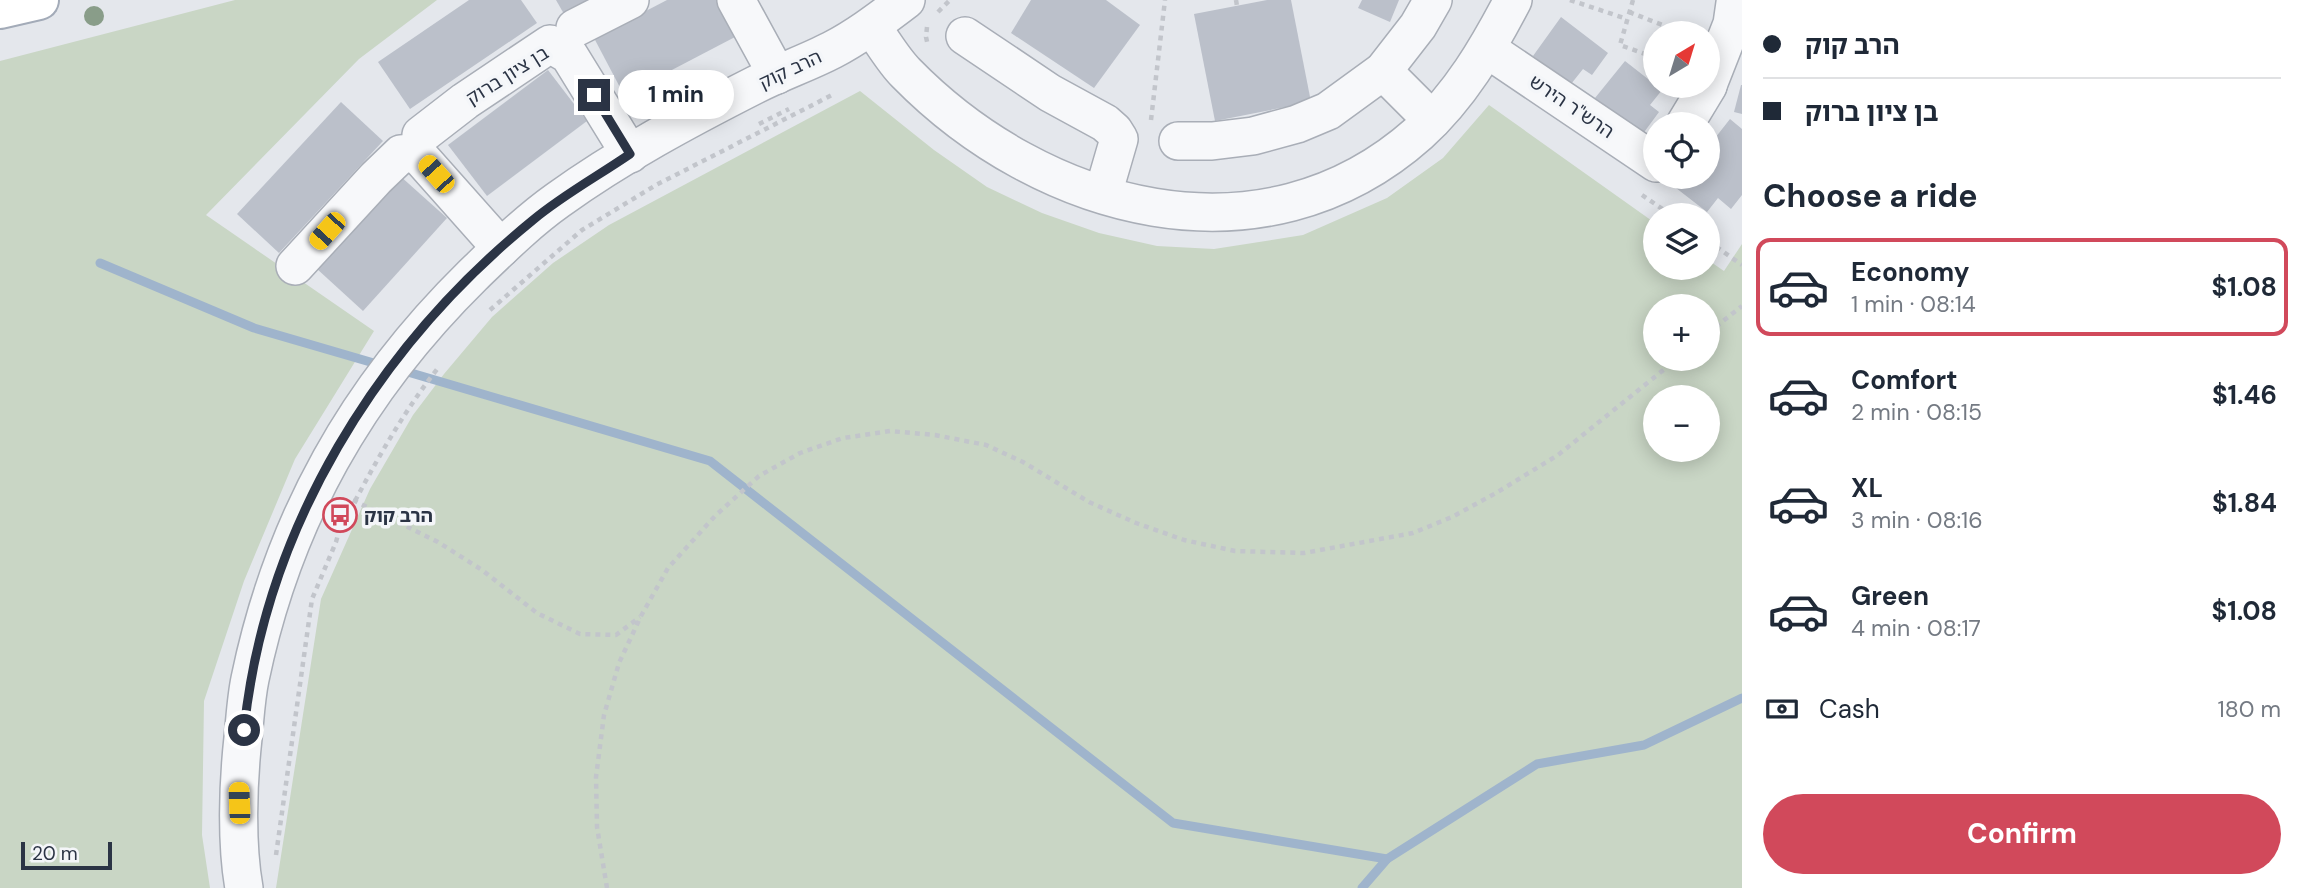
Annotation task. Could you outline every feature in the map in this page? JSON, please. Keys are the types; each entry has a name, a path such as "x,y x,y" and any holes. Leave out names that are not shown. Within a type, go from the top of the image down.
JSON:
{"main road":[{"path":"0,9 39,0"}],"street":[{"path":"575,28 630,0"},
{"path":"736,0 777,75"},
{"name":"הרב קוק","path":"244,888 238,779 249,681 275,582 316,484 356,415 386,373 425,324 501,248 559,199 703,112 832,50 872,27 906,0"},
{"path":"1165,132 1212,141 1253,135 1297,124 1328,111 1383,71 1418,26 1433,0"},
{"path":"872,27 905,72 950,113 1009,155 1061,180 1139,205 1218,213 1284,205 1352,180 1383,160 1433,120 1487,49 1513,0"},
{"path":"1720,54 1732,24 1735,3"},
{"path":"965,36 1050,93 1105,123 1114,131 1119,139 1103,194"},
{"name":"בן ציון ברוק","path":"421,135 465,101 550,44 569,55 630,154"},
{"name":"הרש\"ר הירש","path":"1487,49 1643,154"},
{"path":"1383,71 1433,120"},
{"path":"295,266 376,178 401,154 412,153 421,158 501,248"}],"path":[{"path":"1165,0 1165,132"},
{"path":"1570,0 1627,19"},
{"path":"1633,0 1620,45 1643,53"},
{"path":"1629,12 1652,21"},
{"path":"483,317 582,230 656,185 834,94"},
{"name":"הרב קוק","path":"756,125 799,104"},
{"path":"569,232 591,216"},
{"path":"1720,249 1742,265"},
{"path":"1720,323 1742,306"},
{"path":"355,501 405,412 446,357"},
{"path":"607,888 597,827 596,777 604,715 619,663 668,568 715,516 759,476 800,453 844,438 890,431 935,435 986,445 1023,462 1089,502 1136,523 1185,540 1235,551 1304,553 1413,533 1452,517 1558,455 1661,371"},
{"path":"348,498 438,542 482,570 537,613 580,634 616,635 641,616"},
{"path":"275,862 312,599 336,542 345,509"}],"green space":[{"path":"235,0 437,0 359,59 206,215 374,331 295,459 244,581 204,701 202,835 210,888 0,888 0,61"},
{"path":"860,91 934,150 987,187 1042,213 1099,233 1157,246 1214,249 1303,235 1387,198 1443,158 1489,105 1643,214 1643,280 1720,280 1720,268 1724,271 1742,244 1742,888 276,888 321,599 370,489 413,415 492,317 553,263 609,225"}],"building":[{"path":"469,0 521,0 537,23 410,109 378,62"},
{"path":"556,0 588,0 564,14"},
{"path":"667,0 716,0 735,37 624,95 594,38"},
{"path":"1031,0 1106,0 1140,25 1094,88 1011,33"},
{"path":"1267,0 1291,0 1311,102 1215,121 1194,14"},
{"path":"1362,0 1399,0 1390,22 1358,8"},
{"path":"1561,17 1608,53 1592,75 1583,69 1571,84 1533,56"},
{"path":"1625,61 1643,75 1643,98 1656,98 1650,105 1659,112 1643,112 1642,135 1595,98"},
{"path":"548,70 587,121 487,196 448,145"},
{"path":"1742,85 1742,114 1734,112"},
{"path":"341,102 383,141 279,253 237,214"},
{"path":"1730,119 1742,129 1742,195 1731,209 1718,198 1714,203 1695,203 1677,189 1720,189 1720,132"},
{"path":"399,175 447,218 363,311 316,268"}],"waterway":[{"path":"100,263 254,328 384,366"},
{"path":"401,370 710,461 1173,823 1387,859"},
{"path":"1362,888 1387,859 1537,764 1644,745 1742,698"}],"place":[{"name":"הרב קוק","path":"340,515"}],"route":[{"path":"244,730 249,681 275,582 316,484 349,426 425,324 501,248 559,199 630,154 594,95"}]}
